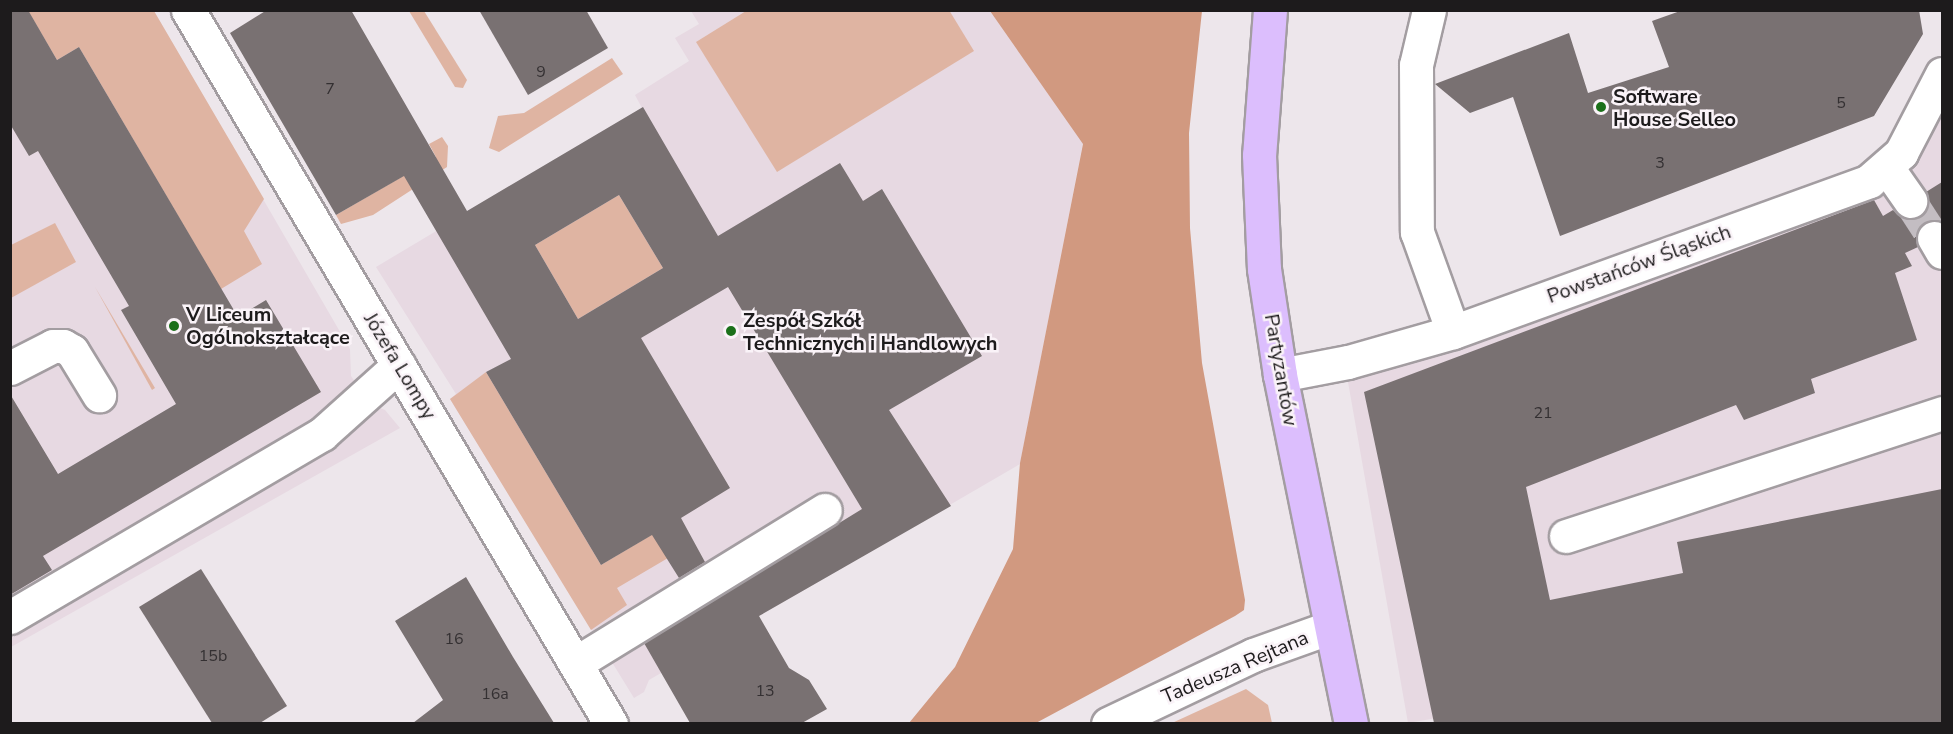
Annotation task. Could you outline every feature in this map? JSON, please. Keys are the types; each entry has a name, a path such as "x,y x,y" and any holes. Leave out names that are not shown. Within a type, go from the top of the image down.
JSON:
{"main road":[{"name":"Partyzantów","path":"1270,10 1259,155 1264,269 1280,375 1351,723"}],"street":[{"name":"Józefa Lompy","path":"188,10 611,723"},
{"path":"1429,10 1416,64 1417,232 1453,332"},
{"path":"1910,201 1888,169 1942,74"},
{"name":"Powstańców Śląskich","path":"1280,375 1348,362 1453,332 1869,181 1888,169"},
{"path":"10,368 53,346 63,346 77,358 99,395"},
{"path":"10,617 322,434 399,365"},
{"path":"1566,536 1942,413"},
{"path":"576,663 825,510"},
{"name":"Tadeusza Rejtana","path":"1108,723 1253,655 1331,627"}],"shaded area":[{"path":"949,10 974,51 777,172 696,42 746,11"},
{"name":"V Liceum Ogólnokształcące","path":"11,11 154,11 350,349 351,376 370,404 385,410 400,428 11,647"},
{"path":"28,11 154,11 264,199 244,231 262,264 221,289 79,47 57,60"},
{"path":"409,11 424,11 467,80 463,88 455,87"},
{"name":"Zespół Szkół Technicznych i Handlowych","path":"691,11 990,11 1083,143 1020,464 649,680 644,692 634,698 450,399 456,394 376,267 642,108 635,95 689,61 675,38 699,24"},
{"path":"990,11 1202,11 1189,133 1190,228 1202,363 1245,600 1244,610 1036,723 909,723 955,667 1013,549 1020,463 1083,144"},
{"path":"612,58 623,74 499,152 489,148 498,116 524,113"},
{"path":"1941,115 1942,723 1595,723 1586,692 1408,723 1348,382 1861,195 1902,167"},
{"path":"442,137 448,146 447,167 373,215 341,224 336,215 436,157 429,144"},
{"path":"619,195 663,268 578,319 535,245"},
{"path":"55,223 76,262 11,298 11,245"},
{"path":"95,287 155,388 152,390"},
{"path":"486,372 601,565 653,534 668,558 617,588 627,605 591,630 450,399"},
{"path":"1246,689 1268,705 1272,723 1172,723"}],"building":[{"path":"10,10 28,10 57,60 79,47 238,317 266,300 321,392 43,556 52,570 10,595 10,394 58,474 176,404 121,310 129,306 38,151 29,156 10,124"},
{"path":"267,10 351,10 467,211 643,107 718,236 840,163 863,201 882,189 982,356 889,410 951,506 759,616 789,668 809,680 827,709 802,723 690,723 644,643 862,509 728,287 641,338 730,488 681,518 705,562 679,578 652,535 601,565 486,372 511,359 404,176 336,215 230,33","holes":["619,195 663,268 578,319 535,245"]},
{"path":"479,10 586,10 608,48 528,95"},
{"path":"1683,10 1919,10 1923,34 1874,116 1560,236 1513,97 1470,113 1435,84 1569,33 1588,93 1669,67 1652,21"},
{"path":"1942,182 1942,221 1925,222 1918,228 1918,247 1905,253 1912,266 1895,273 1917,340 1811,379 1815,393 1744,420 1736,405 1526,487 1550,600 1683,573 1677,542 1942,489 1942,723 1434,723 1364,392 1874,200 1883,216 1893,210 1902,218 1920,217 1927,209 1926,192"},
{"path":"201,569 287,706 260,723 212,723 139,607"},
{"path":"466,577 554,723 413,723 443,700 395,621"}],"tunnel":[{"path":"1910,201 1934,238"}],"place":[{"name":"Software House Selleo","path":"1601,107"},
{"name":"V Liceum Ogólnokształcące","path":"174,326"},
{"name":"Zespół Szkół Technicznych i Handlowych","path":"731,331"}]}
